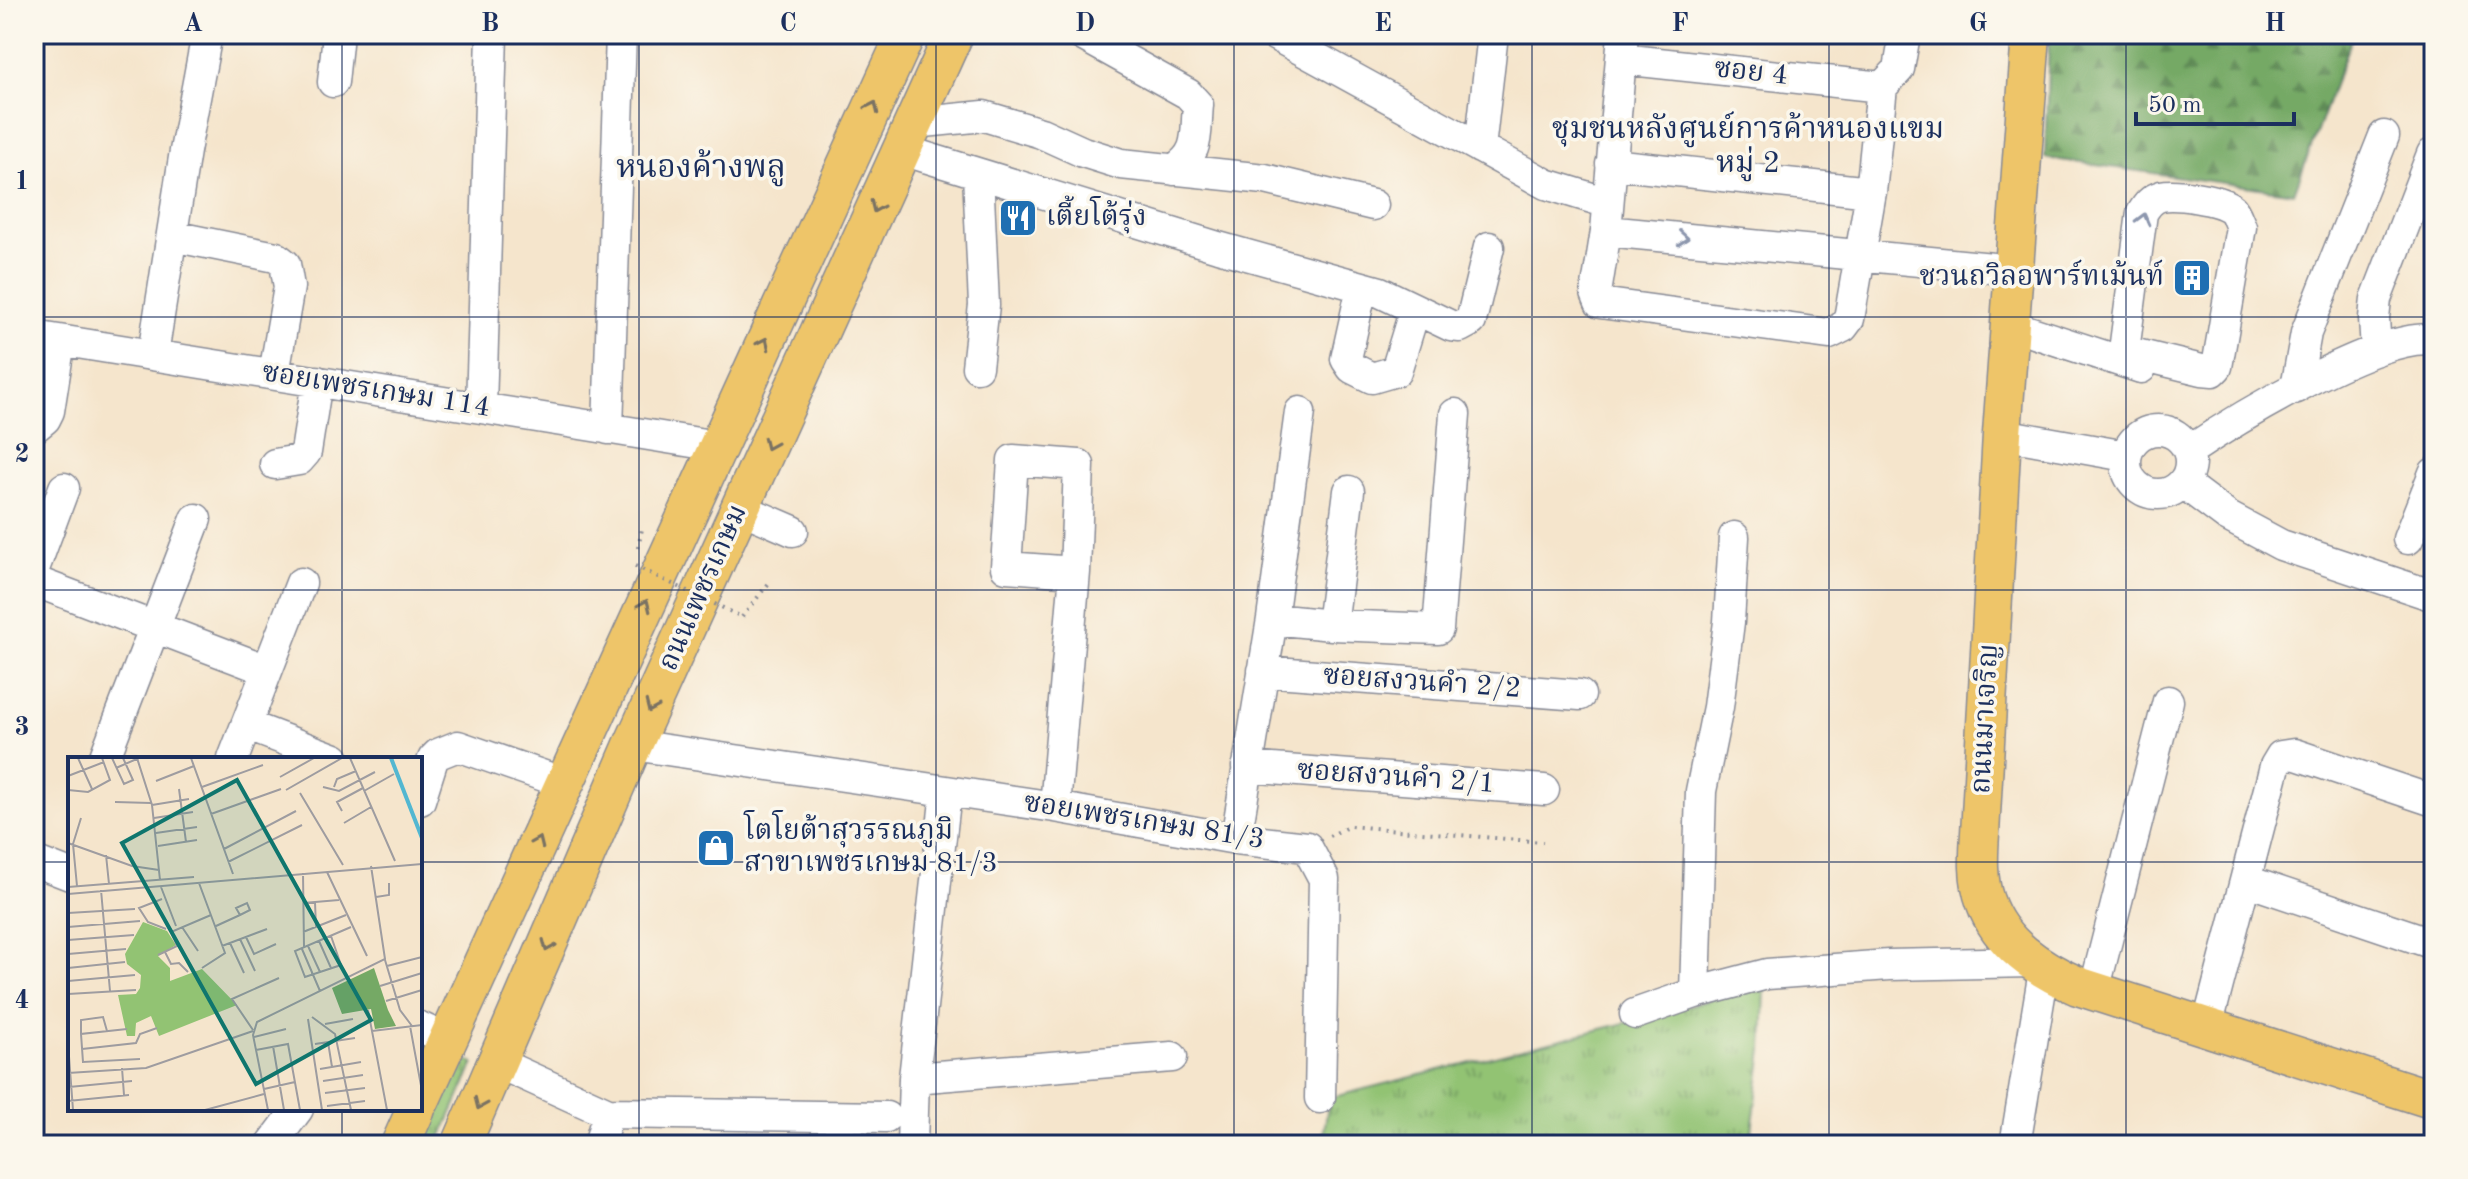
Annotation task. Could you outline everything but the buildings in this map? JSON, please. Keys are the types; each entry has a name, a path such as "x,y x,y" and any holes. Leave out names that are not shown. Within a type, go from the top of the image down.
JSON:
{"main road":[{"name":"ถนนเพชรเกษม","path":"422,1091 434,1034 564,783 906,34"},
{"name":"ถนนเพชรเกษม","path":"461,1145 633,745 954,34"},
{"name":"ถนนมาเจริญ","path":"2031,34 2002,434 1979,867 1985,901 1999,928 2038,966 2094,991 2434,1100"},
{"path":"434,1034 498,1063"},
{"path":"400,1145 415,1111"}],"street":[{"path":"153,354 207,34"},
{"path":"333,82 338,34"},
{"path":"481,408 492,34"},
{"path":"608,429 621,34"},
{"path":"1080,34 1188,94 1198,105 1193,152 1173,170"},
{"path":"1273,34 1607,217 1861,255 2014,270"},
{"path":"1480,148 1493,34"},
{"path":"1622,47 1607,217 1596,293 1600,303 1829,334 1843,327 1849,319 1871,192 1882,87 1899,69 1905,34"},
{"name":"ซอย 4","path":"1622,47 1882,87"},
{"path":"908,136 984,116 1041,133 1083,152 1121,164 1265,179 1373,205"},
{"path":"908,136 978,174 1362,287 1392,297 1451,326 1460,327 1471,321 1489,247"},
{"path":"2296,388 2306,333 2384,136"},
{"path":"2376,350 2376,299 2432,154"},
{"path":"1611,164 1871,192"},
{"path":"977,367 984,305 978,174"},
{"path":"2177,195 2220,203 2234,211 2241,227 2217,367 2213,371 2202,370 2124,357 2142,213 2148,204 2158,197 2177,195"},
{"path":"172,236 276,257 285,264 289,287 274,374"},
{"path":"1362,287 1346,359 1352,368 1372,378 1396,371 1415,309"},
{"path":"2010,325 2124,357 2204,387"},
{"path":"34,428 49,411 47,338"},
{"name":"ซอยเพชรเกษม 114","path":"47,338 717,446"},
{"path":"2189,451 2241,416 2376,350 2400,341 2434,340"},
{"path":"275,464 299,460 306,452 317,381"},
{"path":"1236,839 1272,619 1300,412"},
{"path":"1272,619 1438,629 1455,414"},
{"path":"2156,429 2176,434 2189,451 2191,462 2183,483 2165,494 2144,491 2129,477 2126,456 2136,438 2156,429"},
{"path":"2002,434 2126,456"},
{"path":"2408,539 2434,473"},
{"path":"2183,483 2227,516 2281,545 2434,596"},
{"path":"34,569 64,488"},
{"path":"1332,625 1349,491"},
{"path":"740,508 793,531"},
{"path":"105,757 196,519"},
{"path":"1695,993 1701,791 1718,707 1734,537"},
{"path":"1055,807 1075,572"},
{"path":"34,581 267,670"},
{"path":"234,757 301,583"},
{"name":"ซอยสงวนคำ 2/2","path":"1263,671 1580,695"},
{"path":"2094,991 2168,701"},
{"path":"246,725 330,757"},
{"name":"ซอยเพชรเกษม 81/3","path":"633,745 1055,807 1236,839 1307,847"},
{"path":"422,794 433,759 458,746 564,783"},
{"path":"2207,1027 2275,766 2281,756 2294,754 2434,801"},
{"name":"ซอยสงวนคำ 2/1","path":"1247,767 1544,790"},
{"path":"912,1145 914,1078 946,792"},
{"path":"1307,847 1324,879 1320,1098"},
{"path":"2247,881 2434,944"},
{"path":"1635,1014 1695,993 1767,974 1889,965 2038,966 2015,1145"},
{"path":"914,1078 1172,1057"},
{"path":"498,1063 608,1113 886,1117"},
{"path":"271,1145 296,1111"},
{"path":"599,1145 608,1113"}],"path":[{"path":"635,566 742,617 769,583"},
{"path":"1307,847 1350,826 1543,842"},
{"path":"2424,1051 2434,1021"}],"green space":[{"path":"2049,34 2353,34 2294,193 2045,158"},
{"path":"1765,985 1763,1050 1750,1145 1322,1145 1329,1098"},
{"path":"457,1058 474,1063 438,1145 419,1145"}],"place":[{"name":"เตี้ยโต้รุ่ง","path":"1018,218"},
{"name":"ชวนถวิลอพาร์ทเม้นท์","path":"2192,278"},
{"name":"โตโยต้าสุวรรณภูมิ สาขาเพชรเกษม 81/3","path":"716,848"}],"district":[{"name":"ชุมชนหลังศูนย์การค้าหนองแขม หมู่ 2","path":"1748,147"},
{"name":"หนองค้างพลู","path":"701,169"}]}
